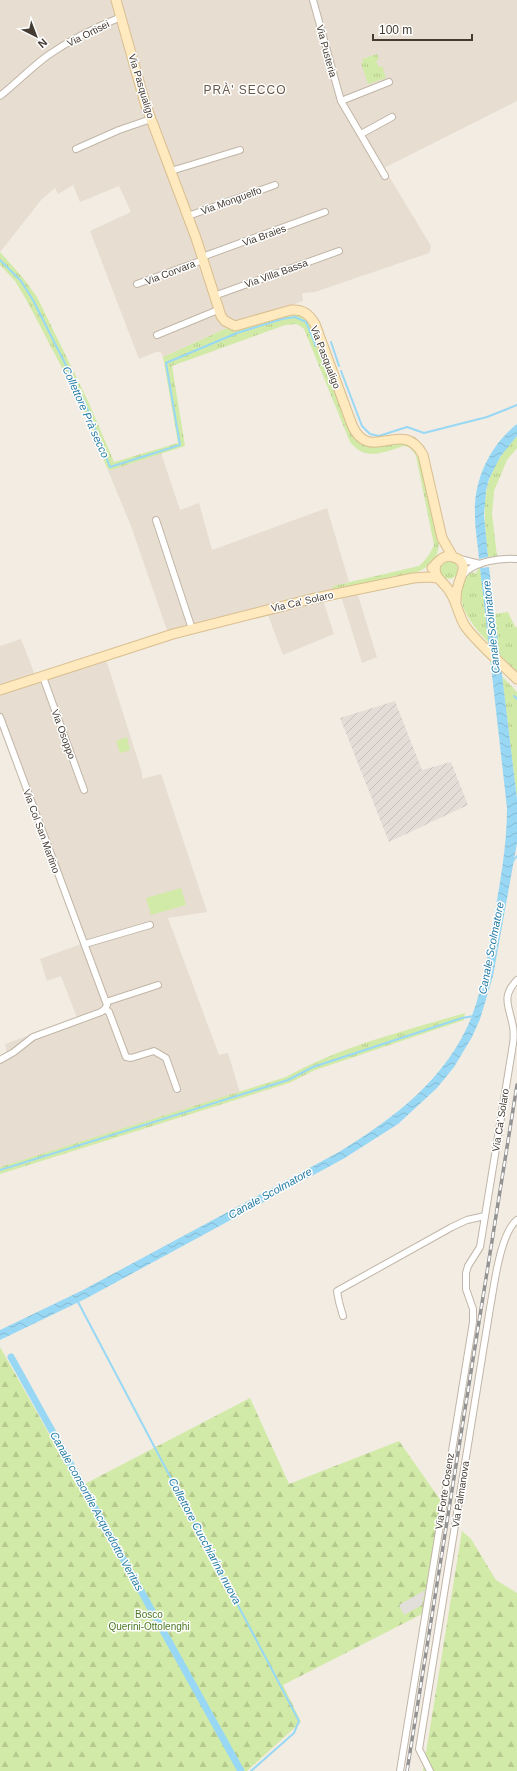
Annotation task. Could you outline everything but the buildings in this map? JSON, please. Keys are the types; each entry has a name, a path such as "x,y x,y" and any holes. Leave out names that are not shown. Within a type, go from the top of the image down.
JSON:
{"street":[{"name":"Via Pasqualigo","path":"116,0 151,119 203,258 218,310 225,321 235,326 291,310 297,310 308,315 315,324 352,425 358,436 372,443 401,438 407,439 413,442 421,450 442,538 438,562"},
{"name":"Via Pusteria","path":"313,0 341,101 385,176"},
{"name":"Via Ortisei","path":"0,96 40,62 58,49 104,24 121,17"},
{"path":"341,101 389,82"},
{"path":"361,134 392,117"},
{"path":"76,149 119,130 151,119"},
{"path":"171,171 240,150"},
{"name":"Via Monguelfo","path":"188,216 275,185"},
{"name":"Via Braies","path":"203,258 325,212"},
{"name":"Via Villa Bassa","path":"214,296 339,250"},
{"name":"Via Corvara","path":"137,284 203,258"},
{"path":"157,335 218,310"},
{"path":"156,520 192,629"},
{"name":"Via Pasqualigo","path":"442,538 456,558"},
{"name":"Via Ca' Solaro","path":"413,578 425,573 448,556 480,564"},
{"path":"456,558 463,567 456,594 456,605"},
{"name":"Via Ca' Solaro","path":"445,584 450,585 461,578 467,570 480,564 517,558"},
{"path":"438,562 435,569 437,578 445,584 466,626 517,679"},
{"name":"Via Ca' Solaro","path":"0,690 192,629 328,595 413,578 437,578"},
{"name":"Via Osoppo","path":"43,677 84,790"},
{"name":"Via Col San Martino","path":"0,717 106,1002 107,1005 105,1009"},
{"path":"85,944 150,925"},
{"name":"Via Ca' Solaro","path":"485,1216 513,1044 512,1023 506,1005 509,990 515,982"},
{"path":"106,1002 158,985"},
{"path":"0,1060 14,1052 33,1037 105,1009 109,1012 126,1057 131,1058 154,1051 166,1058 177,1089"},
{"path":"343,1316 337,1291 452,1227 467,1220 485,1216"},
{"name":"Via Forte Cosenz","path":"400,1771 472,1322 473,1309 466,1289 466,1273 468,1266 480,1247 485,1216"},
{"name":"Via Palmanova","path":"430,1771 419,1748 490,1308 500,1255 509,1230 517,1220"}],"shaded area":[{"path":"0,0 517,0 517,101 384,168 431,246 429,253 315,292 302,293 303,301 227,328 163,357 161,352 156,352 139,359 90,231 131,212 119,186 80,202 73,185 58,194 55,188 42,199 0,252"},
{"path":"161,453 180,510 199,503 212,550 327,508 349,582 333,586 333,590 355,586 377,657 362,663 341,596 323,600 334,634 283,655 268,615 170,639 131,526 107,468 111,470"},
{"path":"21,639 35,675 104,653 142,773 142,779 161,774 207,912 168,918 219,1055 228,1053 240,1093 0,1167 0,1055 7,1052 5,1044 77,1018 61,976 47,981 40,959 81,944 0,725 0,646"},
{"path":"395,701 422,770 451,762 468,805 389,842 340,718"},
{"path":"425,1590 422,1605 404,1615 399,1605"}],"green space":[{"path":"377,54 379,59 376,61 379,67 382,66 386,78 368,84 361,63 363,62 362,59"},
{"path":"0,252 24,279 37,297 88,401 114,462 178,443 163,357 227,328 236,330 291,313 298,314 303,317 312,327 350,430 356,439 366,447 402,442 418,452 439,541 439,547 432,562 425,568 414,573 333,590 333,586 419,566 428,557 434,545 415,454 410,448 404,446 382,453 369,454 362,452 350,442 304,329 297,324 285,325 172,366 185,446 111,470 107,468 82,406 27,301 15,281 0,265"},
{"path":"517,436 517,448 507,460 494,491 492,514 497,556 488,557 485,522 486,492 496,464"},
{"path":"445,561 453,561 458,566 456,577 453,579 445,579 440,574 440,566"},
{"path":"479,568 489,643 477,630 466,614 461,598 462,589 468,576 472,571 473,573 476,573"},
{"path":"508,612 515,627 517,627 517,672 499,654 495,614"},
{"path":"502,676 517,692 517,799"},
{"path":"127,737 130,750 120,753 116,741"},
{"path":"181,888 186,905 151,915 146,898"},
{"path":"465,1013 464,1020 315,1070 289,1083 0,1174 0,1167 286,1077 329,1056 351,1048"},
{"name":"Bosco Querini-Ottolenghi","path":"0,1347 79,1487 250,1398 289,1484 399,1441 441,1501 422,1614 283,1685 301,1722 247,1771 0,1771"},
{"path":"462,1531 471,1539 496,1580 517,1593 517,1771 423,1771"}],"water":[{"path":"517,424 517,436 500,457 489,479 486,491 484,515 488,557 479,559 475,527 475,503 480,477 491,453 507,433"},
{"name":"Canale Scolmatore","path":"489,567 517,799 517,843 493,976 480,1019 472,1037 454,1067 437,1088 398,1124 343,1159 87,1298 0,1340 0,1330 83,1290 339,1152 359,1139 399,1111 417,1095 448,1059 461,1039 472,1016 482,982 503,865 506,836 507,808 480,568"}],"waterway":[{"name":"Collettore Prà secco","path":"0,260 21,281 33,300 85,403 110,467 180,445 166,363 237,333 282,319 295,317 306,322 316,346"},
{"name":"Collettore Prà secco","path":"331,342 339,366"},
{"name":"Collettore Prà secco","path":"341,371 362,426 370,434 379,436 407,427 424,433 487,417 517,405"},
{"path":"514,696 517,699"},
{"path":"513,861 517,856"},
{"path":"0,1170 288,1080 313,1067 462,1018 474,1016"},
{"name":"Collettore Cucchiarina nuova","path":"78,1302 299,1721 294,1733 251,1771"},
{"name":"Canale consortile Acquedotto Veritas","path":"11,1357 241,1771"}],"railway":[{"path":"407,1771 517,1085"}],"district":[{"name":"PRÀ' SECCO","path":"245,90"}]}
